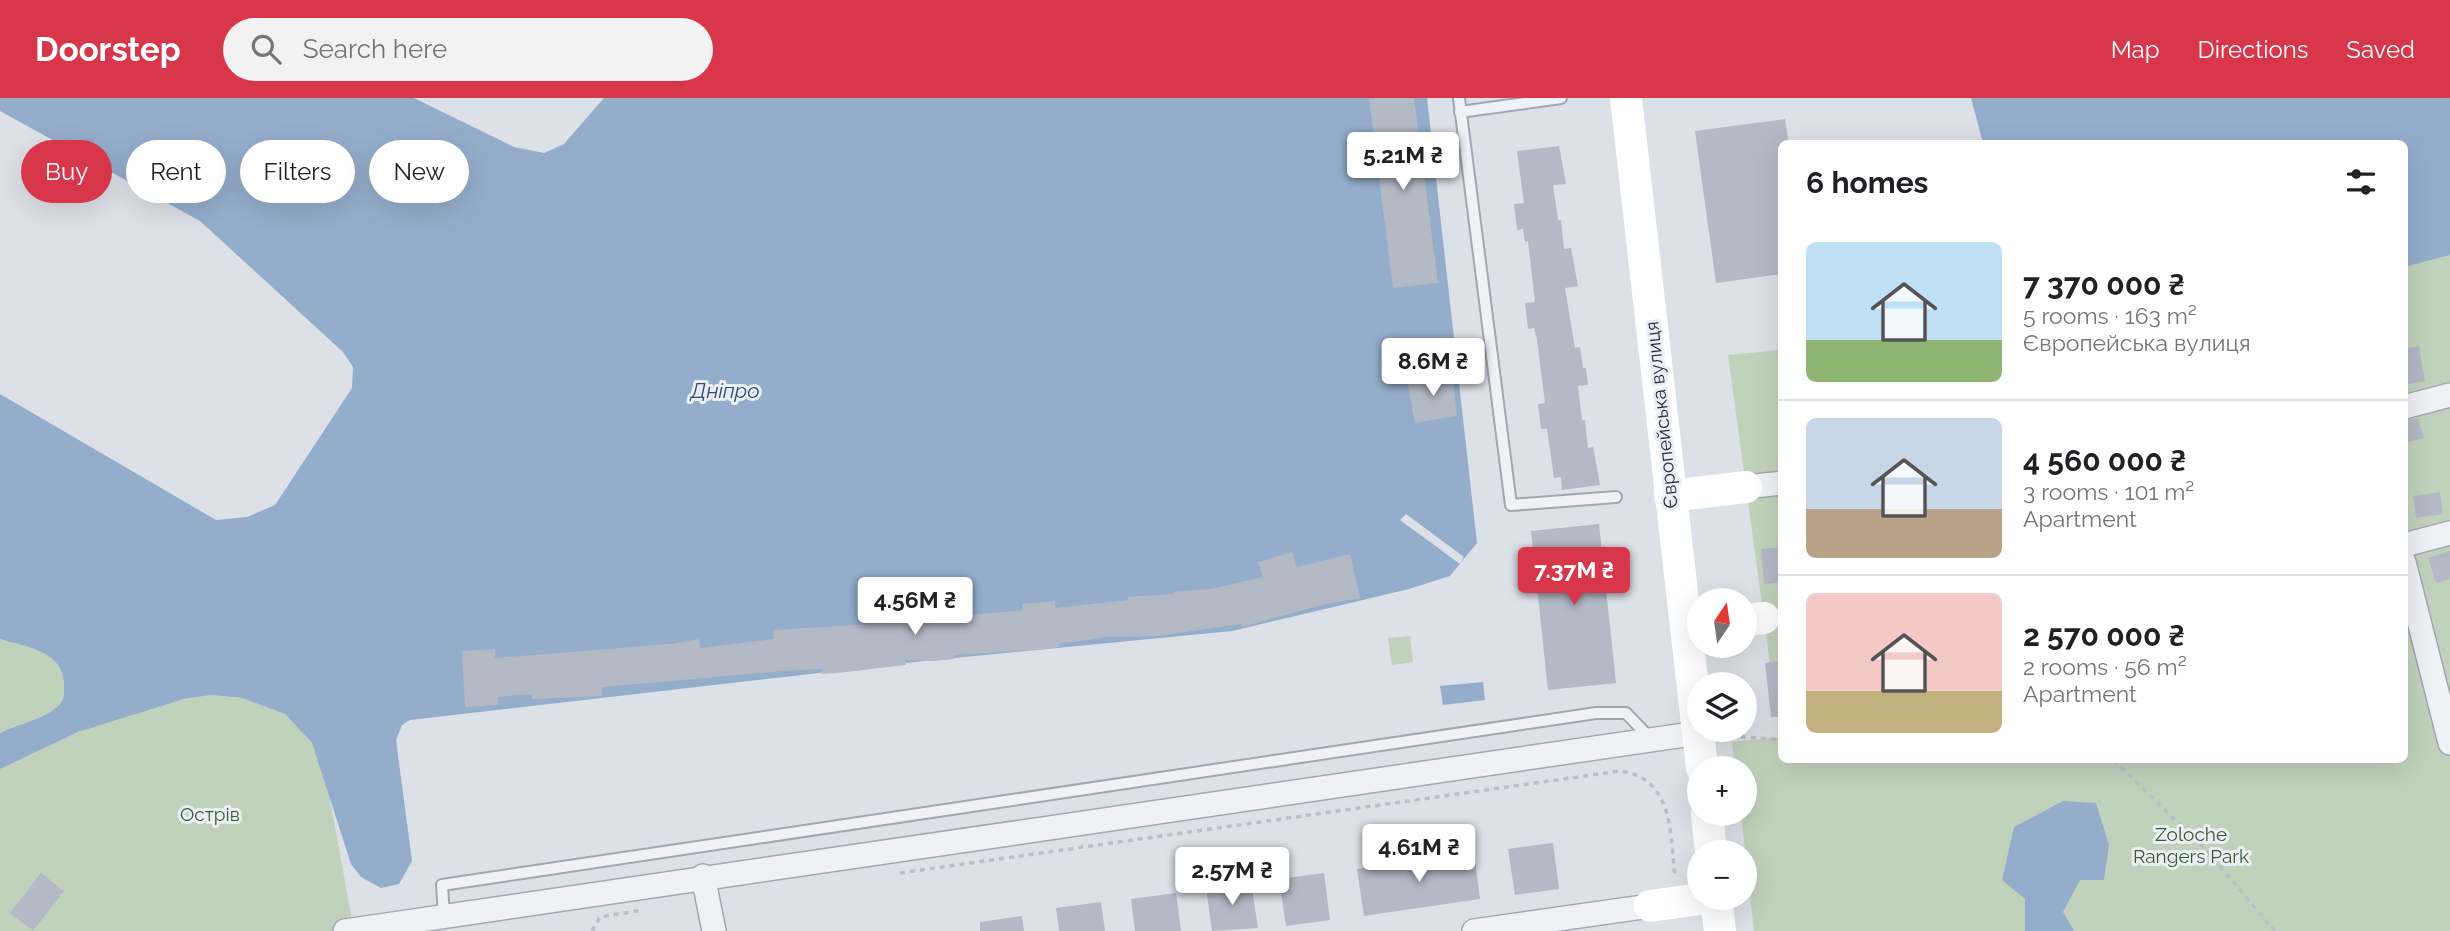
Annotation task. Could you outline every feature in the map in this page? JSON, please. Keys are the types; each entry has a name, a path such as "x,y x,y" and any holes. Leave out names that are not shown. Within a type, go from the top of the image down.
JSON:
{"street":[{"name":"Європейська вулиця","path":"1626,98 1670,496 1687,592"},
{"path":"2408,406 2450,394"},
{"path":"1670,496 1778,483"},
{"path":"2408,544 2450,533"},
{"path":"2408,577 2447,719 2450,743"},
{"path":"345,931 704,876 1687,734"},
{"path":"704,876 714,931"},
{"path":"1474,931 1541,926 1679,902"},
{"path":"1717,910 1720,931"}],"lane":[{"path":"1459,98 1511,505 1616,497"},
{"path":"1460,112 1561,98"},
{"path":"444,916 442,885 1596,713 1626,713 1651,739"}],"path":[{"path":"1757,738 1778,740"},
{"path":"2117,763 2204,848 2275,931"},
{"path":"888,874 1620,771 1642,776 1653,784 1665,803 1679,902"},
{"path":"592,931 600,917 654,908"}],"green space":[{"name":"Zoloche Rangers Park","path":"2450,255 2450,931 1754,931 1752,910 1757,910 1757,840 1744,840 1742,826 1757,826 1757,756 1734,756 1732,742 1757,742 1757,739 1778,737 1778,763 2408,763 2408,266"},
{"name":"Zoloche Rangers Park","path":"1778,350 1778,722 1728,355"},
{"path":"1410,636 1413,662 1392,665 1388,638"},
{"path":"0,639 32,648 51,658 62,674 64,695 53,710 0,733"},
{"name":"Острів","path":"211,695 242,698 285,714 312,743 328,788 354,931 0,931 0,769 48,745 102,723 159,705"}],"water":[{"name":"Дніпро","path":"0,98 414,98 514,147 544,153 564,144 604,98 1427,98 1477,543 1450,576 1409,589 1232,631 924,661 410,720 402,725 396,740 412,861 399,884 381,888 361,877 351,864 312,743 285,714 242,698 211,695 184,699 78,732 0,769 0,733 53,710 62,700 64,690 62,674 51,658 32,648 0,639 0,394 216,520 247,517 275,505 352,388 353,367 343,352 200,221 167,203 226,203 226,140 126,140 126,180 112,173 112,140 53,140 0,111"},
{"path":"1971,98 2450,98 2450,255 2408,266 2408,140 1982,140"},
{"path":"1483,682 1485,700 1443,705 1440,686"},
{"path":"2063,801 2096,803 2109,845 2104,880 2080,880 2063,912 2074,931 2025,931 2025,899 2002,880 2014,827"}],"pier":[{"path":"1406,514 1464,557 1460,564 1400,520"}],"building":[{"path":"1369,98 1414,98 1438,283 1393,288"},
{"path":"1785,119 1788,140 1778,140 1778,275 1716,283 1695,131"},
{"path":"1559,146 1566,184 1553,185 1564,249 1571,248 1578,286 1565,288 1575,348 1580,347 1583,368 1586,368 1588,385 1578,386 1582,420 1585,420 1588,448 1593,447 1600,485 1562,490 1561,477 1554,478 1547,429 1541,429 1538,404 1545,403 1537,340 1534,328 1528,329 1525,303 1535,302 1528,241 1525,242 1523,229 1517,230 1514,204 1524,203 1517,151"},
{"path":"2419,346 2425,381 2408,384 2408,348"},
{"path":"1452,373 1457,416 1415,423 1407,381"},
{"path":"2418,418 2424,438 2408,442 2408,420"},
{"path":"2440,492 2443,514 2416,518 2413,496"},
{"path":"1599,524 1616,683 1548,690 1531,531"},
{"path":"1778,547 1778,582 1764,584 1761,549"},
{"path":"2450,551 2450,579 2436,583 2428,558"},
{"path":"1292,552 1297,567 1350,554 1360,598 1326,604 1242,627 1241,624 1158,636 1108,637 1058,644 1059,647 1045,649 954,655 954,659 935,661 905,660 906,665 837,673 822,674 822,669 785,671 602,687 602,696 532,699 532,694 498,697 498,705 465,707 462,651 495,649 495,658 670,644 699,639 700,648 774,639 773,630 925,621 1023,610 1022,604 1055,601 1055,608 1128,600 1128,597 1211,589 1263,577 1258,562"},
{"path":"1778,661 1778,717 1771,717 1765,663"},
{"path":"1553,843 1559,889 1515,895 1508,849"},
{"path":"1474,852 1480,899 1364,916 1357,869"},
{"path":"41,873 64,891 33,931 10,913"},
{"path":"1324,873 1330,920 1286,926 1279,879"},
{"path":"1251,882 1258,928 1212,931 1206,888"},
{"path":"1176,893 1181,931 1135,931 1131,899"},
{"path":"1101,902 1105,931 1059,931 1056,908"},
{"path":"1022,916 1024,931 980,931 980,922"}]}
